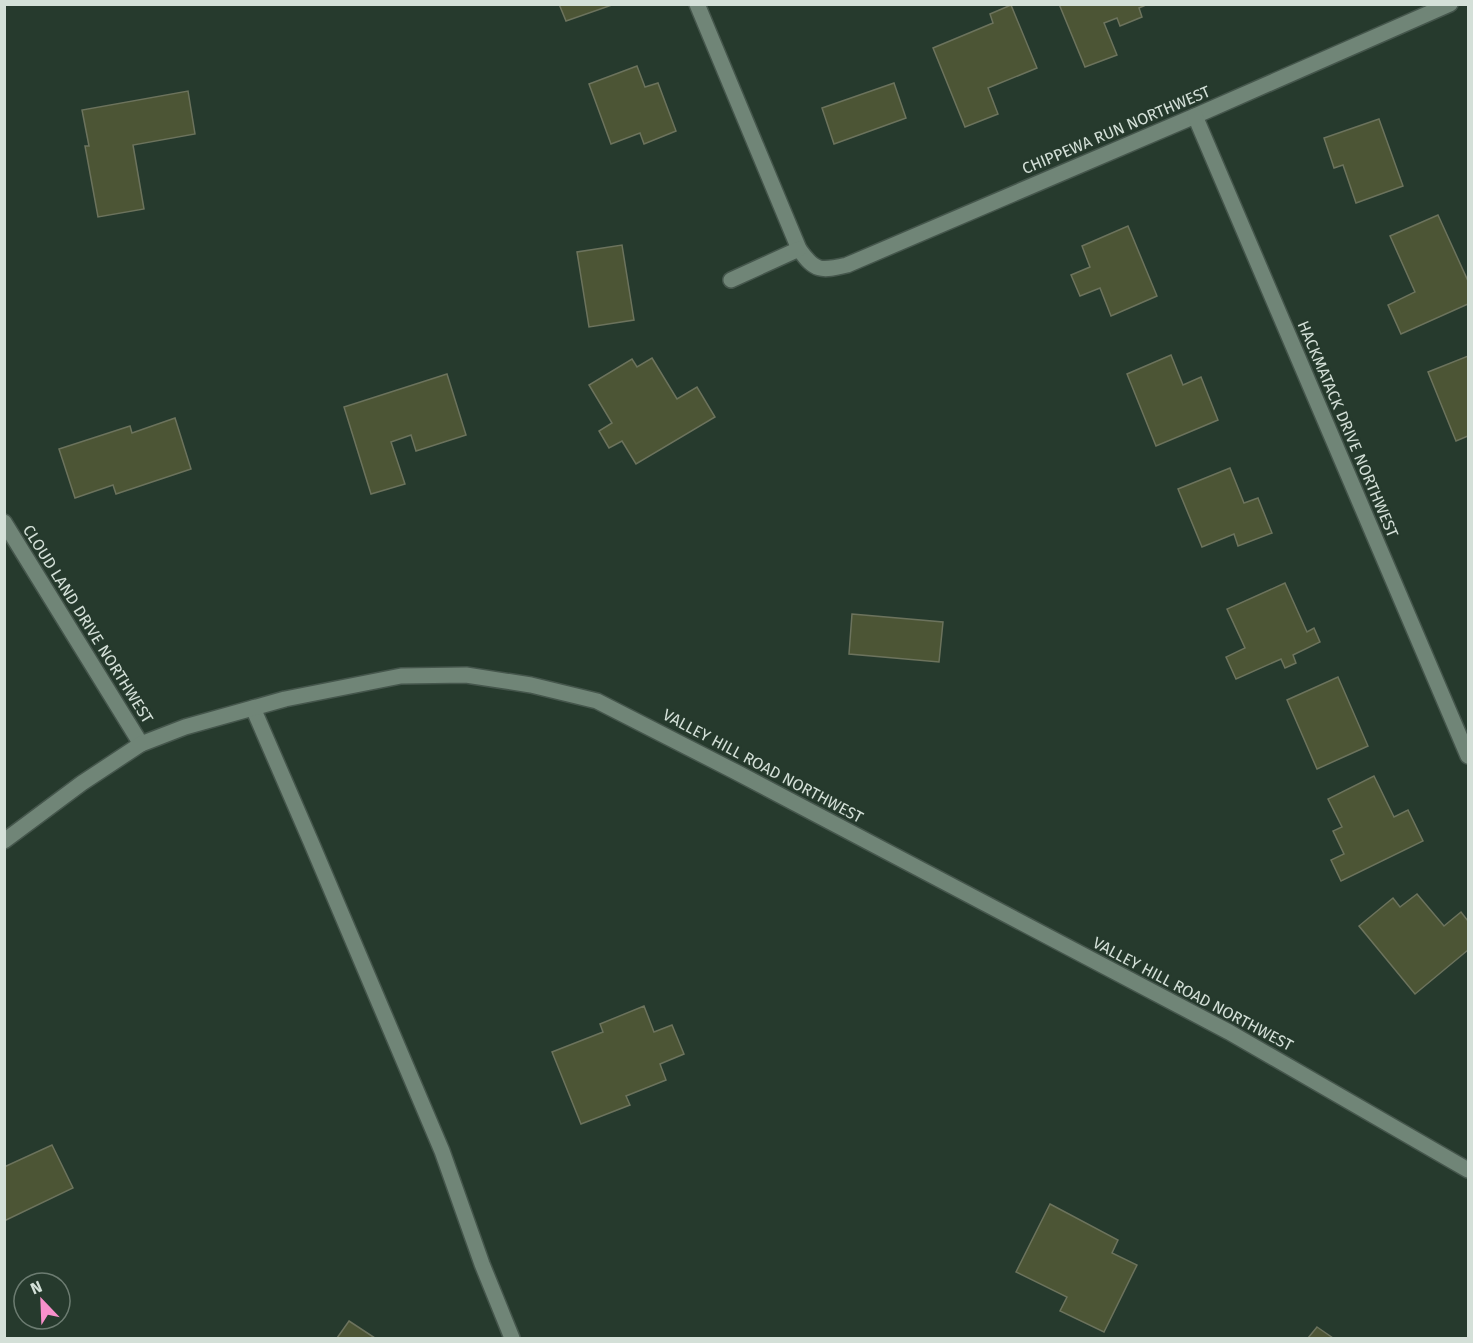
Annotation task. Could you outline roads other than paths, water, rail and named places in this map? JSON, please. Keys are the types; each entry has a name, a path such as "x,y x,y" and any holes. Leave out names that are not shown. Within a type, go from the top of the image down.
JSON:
{"street":[{"name":"CHIPPEWA RUN NORTHWEST","path":"697,4 799,249 809,264 826,270 847,265 1450,4"},
{"name":"HACKMATACK DRIVE NORTHWEST","path":"1195,116 1468,756"},
{"path":"731,280 799,249"},
{"name":"CLOUD LAND DRIVE NORTHWEST","path":"4,522 141,744"},
{"name":"VALLEY HILL ROAD NORTHWEST","path":"4,841 82,783 141,744 185,727 285,699 401,676 466,675 531,685 597,700 736,771 1229,1032 1468,1170"},
{"path":"252,708 442,1152 482,1264 512,1338"}]}
